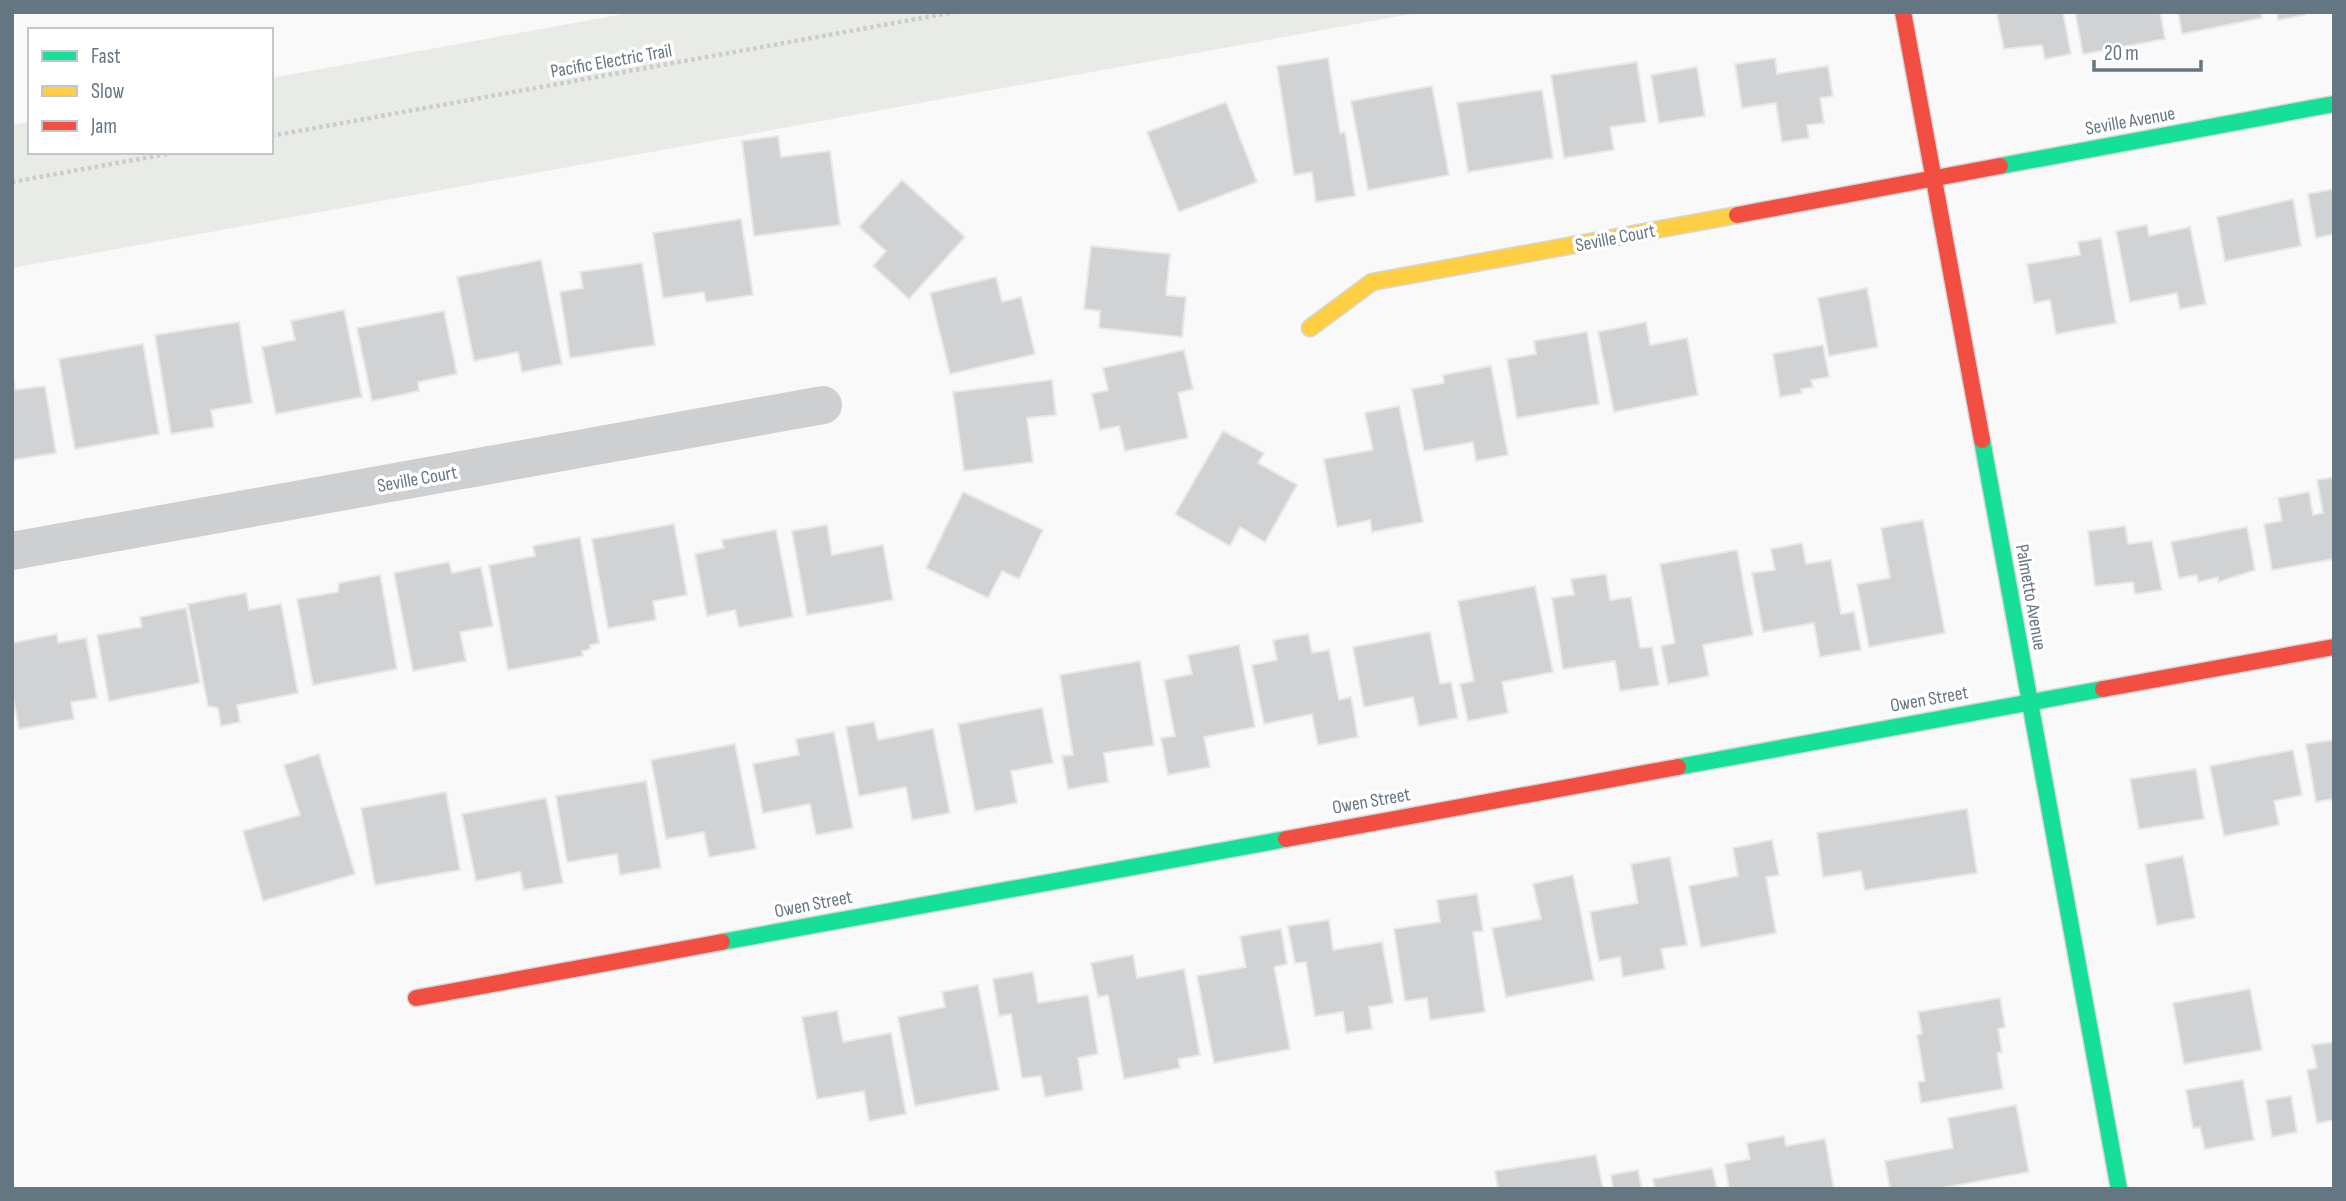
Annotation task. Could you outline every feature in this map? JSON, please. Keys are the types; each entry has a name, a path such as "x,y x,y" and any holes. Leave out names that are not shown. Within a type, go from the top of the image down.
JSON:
{"street":[{"name":"Palmetto Avenue","path":"1903,12 2119,1189"},
{"name":"Seville Avenue","path":"1933,177 2334,104"},
{"name":"Seville Court","path":"1310,328 1372,282 1933,177"},
{"name":"Seville Court","path":"12,551 823,405"},
{"name":"Owen Street","path":"416,998 2334,647"}],"path":[{"name":"Pacific Electric Trail","path":"273,135 955,12"},
{"path":"12,182 167,154"}],"shaded area":[{"path":"634,12 1422,12 12,268 12,125 28,122 28,154 273,154 273,78"}],"building":[{"path":"2063,12 2071,54 2045,59 2042,45 2004,49 1997,14"},
{"path":"2075,12 2160,12 2165,39 2083,54"},
{"path":"2178,12 2261,12 2262,18 2182,34"},
{"path":"2277,12 2304,12 2305,15 2278,20"},
{"path":"1328,58 1340,133 1345,132 1355,196 1316,202 1312,172 1294,175 1277,66"},
{"path":"1775,58 1777,74 1828,66 1833,96 1820,98 1824,123 1807,125 1809,138 1782,142 1776,103 1742,108 1735,64"},
{"path":"1637,62 1646,122 1610,127 1614,150 1564,158 1551,75"},
{"path":"1697,67 1705,116 1659,123 1651,75"},
{"path":"1432,86 1449,175 1368,190 1351,101"},
{"path":"1542,90 1553,158 1468,172 1457,103"},
{"path":"1226,102 1257,182 1179,212 1147,132"},
{"path":"778,136 781,157 830,151 840,225 754,236 742,141"},
{"path":"902,180 965,237 909,299 873,266 886,251 859,227"},
{"path":"2334,189 2334,234 2316,238 2308,194"},
{"path":"2293,199 2301,246 2225,261 2217,217"},
{"path":"741,219 753,295 706,302 704,292 663,298 653,233"},
{"path":"2147,225 2149,236 2190,227 2206,304 2180,309 2177,293 2130,302 2116,231"},
{"path":"2101,238 2116,323 2056,334 2050,300 2034,303 2027,264 2080,255 2078,242"},
{"path":"1091,246 1170,254 1166,295 1186,297 1182,337 1099,328 1100,311 1084,309"},
{"path":"541,260 562,364 522,372 518,352 474,361 457,277"},
{"path":"642,263 655,345 570,358 560,292 583,288 580,272"},
{"path":"996,277 1002,302 1021,297 1035,354 950,374 930,293"},
{"path":"1867,288 1878,347 1829,356 1818,298"},
{"path":"344,310 362,397 276,414 262,347 295,340 291,321"},
{"path":"444,311 457,374 418,382 419,391 372,401 357,328"},
{"path":"239,322 252,403 211,410 214,427 171,434 155,335"},
{"path":"1646,322 1650,345 1687,338 1698,395 1614,412 1598,332"},
{"path":"1587,332 1599,404 1517,418 1507,359 1536,354 1534,341"},
{"path":"143,344 159,434 75,449 59,359"},
{"path":"1823,345 1829,377 1811,380 1813,387 1801,389 1802,393 1780,397 1773,354"},
{"path":"1184,350 1193,389 1178,393 1188,438 1125,451 1119,426 1100,430 1092,394 1108,390 1103,368"},
{"path":"1491,366 1508,455 1476,461 1473,442 1424,451 1412,389 1444,383 1443,375"},
{"path":"12,372 15,390 45,386 56,453 12,460"},
{"path":"1052,380 1056,415 1027,418 1033,462 964,471 953,392"},
{"path":"1399,406 1423,522 1372,532 1370,520 1337,527 1324,459 1373,450 1365,413"},
{"path":"1223,431 1264,453 1258,463 1297,485 1265,542 1240,527 1230,546 1175,514"},
{"path":"2334,477 2334,559 2272,570 2264,524 2282,521 2278,498 2309,492 2313,515 2323,513 2317,480"},
{"path":"963,492 1043,530 1019,579 1002,571 988,598 926,568"},
{"path":"1923,520 1945,633 1869,647 1857,584 1890,578 1881,528"},
{"path":"674,524 687,595 653,601 656,620 608,628 592,539"},
{"path":"827,525 832,555 883,545 893,600 807,615 792,531"},
{"path":"2125,526 2128,544 2152,541 2162,590 2135,594 2133,582 2095,586 2088,531"},
{"path":"2247,527 2255,570 2218,582 2218,577 2198,582 2197,575 2179,578 2171,542"},
{"path":"776,530 793,617 739,627 735,610 707,616 695,554 724,548 722,540"},
{"path":"580,537 599,643 582,651 583,656 508,670 489,565 535,556 533,546"},
{"path":"1802,543 1806,564 1831,560 1841,614 1854,612 1861,650 1820,657 1814,623 1763,632 1752,573 1775,570 1771,549"},
{"path":"1737,550 1753,635 1703,645 1709,676 1668,684 1661,646 1675,643 1660,564"},
{"path":"449,562 452,573 481,567 493,626 460,632 466,661 413,671 394,573"},
{"path":"1606,574 1610,600 1631,597 1640,648 1652,647 1659,685 1620,691 1615,661 1563,669 1552,598 1574,595 1571,579"},
{"path":"380,575 397,669 313,685 297,599 338,592 339,583"},
{"path":"1535,586 1553,672 1502,682 1508,713 1468,721 1460,684 1474,681 1458,601"},
{"path":"246,593 249,610 281,604 298,693 237,705 240,722 221,726 218,708 208,706 188,604"},
{"path":"186,608 200,683 109,701 97,635 142,627 140,617"},
{"path":"1430,632 1440,684 1451,682 1458,718 1419,726 1413,697 1364,707 1353,647"},
{"path":"57,634 58,643 86,638 97,698 71,702 74,719 19,729 12,691 12,643"},
{"path":"1308,634 1312,653 1329,650 1339,700 1351,697 1358,737 1318,745 1312,714 1264,724 1252,665 1277,660 1273,640"},
{"path":"1239,645 1255,727 1204,737 1210,767 1168,775 1161,738 1175,736 1164,680 1192,674 1188,655"},
{"path":"1140,661 1154,745 1104,753 1108,782 1068,789 1062,756 1073,755 1060,675"},
{"path":"1042,708 1053,763 1011,771 1017,803 975,811 958,724"},
{"path":"874,722 878,740 933,729 950,813 912,820 906,787 859,796 846,727"},
{"path":"834,732 853,828 816,835 810,804 763,813 753,764 799,755 796,739"},
{"path":"2334,740 2334,799 2316,802 2306,744"},
{"path":"735,744 756,849 709,857 704,832 666,839 651,760"},
{"path":"2293,750 2302,795 2274,801 2279,825 2224,836 2210,766"},
{"path":"319,754 355,874 263,901 243,831 300,815 284,765"},
{"path":"2196,769 2204,819 2139,829 2130,779"},
{"path":"646,781 661,868 620,875 617,854 567,862 556,796"},
{"path":"446,792 460,870 375,885 361,808"},
{"path":"546,798 563,883 524,890 520,872 476,881 462,814"},
{"path":"1967,809 1977,873 1865,890 1861,871 1823,877 1817,833"},
{"path":"1772,840 1779,875 1766,877 1776,933 1701,947 1689,886 1738,876 1733,848"},
{"path":"2183,856 2195,918 2157,925 2145,864"},
{"path":"1670,857 1687,945 1661,949 1665,969 1623,977 1620,957 1599,961 1590,912 1638,903 1631,864"},
{"path":"1573,875 1594,980 1506,997 1492,928 1541,919 1533,884"},
{"path":"1477,894 1483,931 1473,932 1485,1012 1430,1020 1427,998 1405,1001 1394,929 1440,922 1437,900"},
{"path":"1329,920 1333,950 1382,942 1393,1003 1369,1007 1372,1029 1346,1033 1343,1012 1315,1016 1306,962 1295,963 1288,926"},
{"path":"1281,929 1287,964 1274,967 1290,1049 1214,1063 1197,976 1246,967 1240,936"},
{"path":"1133,955 1137,978 1184,969 1200,1055 1178,1059 1180,1068 1124,1079 1108,995 1098,997 1091,963"},
{"path":"1033,972 1038,1003 1088,995 1098,1054 1078,1058 1083,1090 1045,1097 1041,1076 1022,1078 1011,1014 999,1016 993,979"},
{"path":"978,985 999,1090 915,1106 898,1017 945,1007 942,992"},
{"path":"2250,989 2262,1050 2184,1064 2173,1003"},
{"path":"2000,998 2005,1027 1998,1029 2002,1052 1997,1053 2003,1089 1921,1103 1918,1082 1925,1081 1917,1035 1922,1034 1918,1012"},
{"path":"837,1011 843,1042 891,1033 906,1114 869,1121 864,1091 817,1099 802,1017"},
{"path":"2334,1042 2334,1120 2317,1123 2307,1070 2317,1068 2312,1045"},
{"path":"2243,1080 2254,1140 2205,1149 2200,1127 2193,1128 2186,1090"},
{"path":"2291,1096 2297,1132 2272,1137 2266,1100"},
{"path":"2016,1105 2029,1172 1936,1189 1890,1189 1885,1161 1953,1148 1948,1118"},
{"path":"1784,1136 1786,1146 1825,1139 1834,1189 1729,1189 1725,1164 1750,1159 1747,1143"},
{"path":"1596,1155 1603,1189 1498,1189 1495,1171"},
{"path":"1712,1168 1717,1189 1655,1189 1653,1179"},
{"path":"1638,1170 1642,1189 1613,1189 1611,1175"}],"traffic: fast":[{"path":"2000,166 2334,104"},
{"path":"1982,440 2119,1189"},
{"path":"1678,767 2103,689"},
{"path":"722,942 1286,839"}],"traffic: slow":[{"path":"1310,328 1372,282 1737,215"}],"traffic: jam":[{"path":"1903,12 1982,440"},
{"path":"1737,215 2000,166"},
{"path":"2103,689 2334,647"},
{"path":"1286,839 1678,767"},
{"path":"416,998 722,942"}]}
